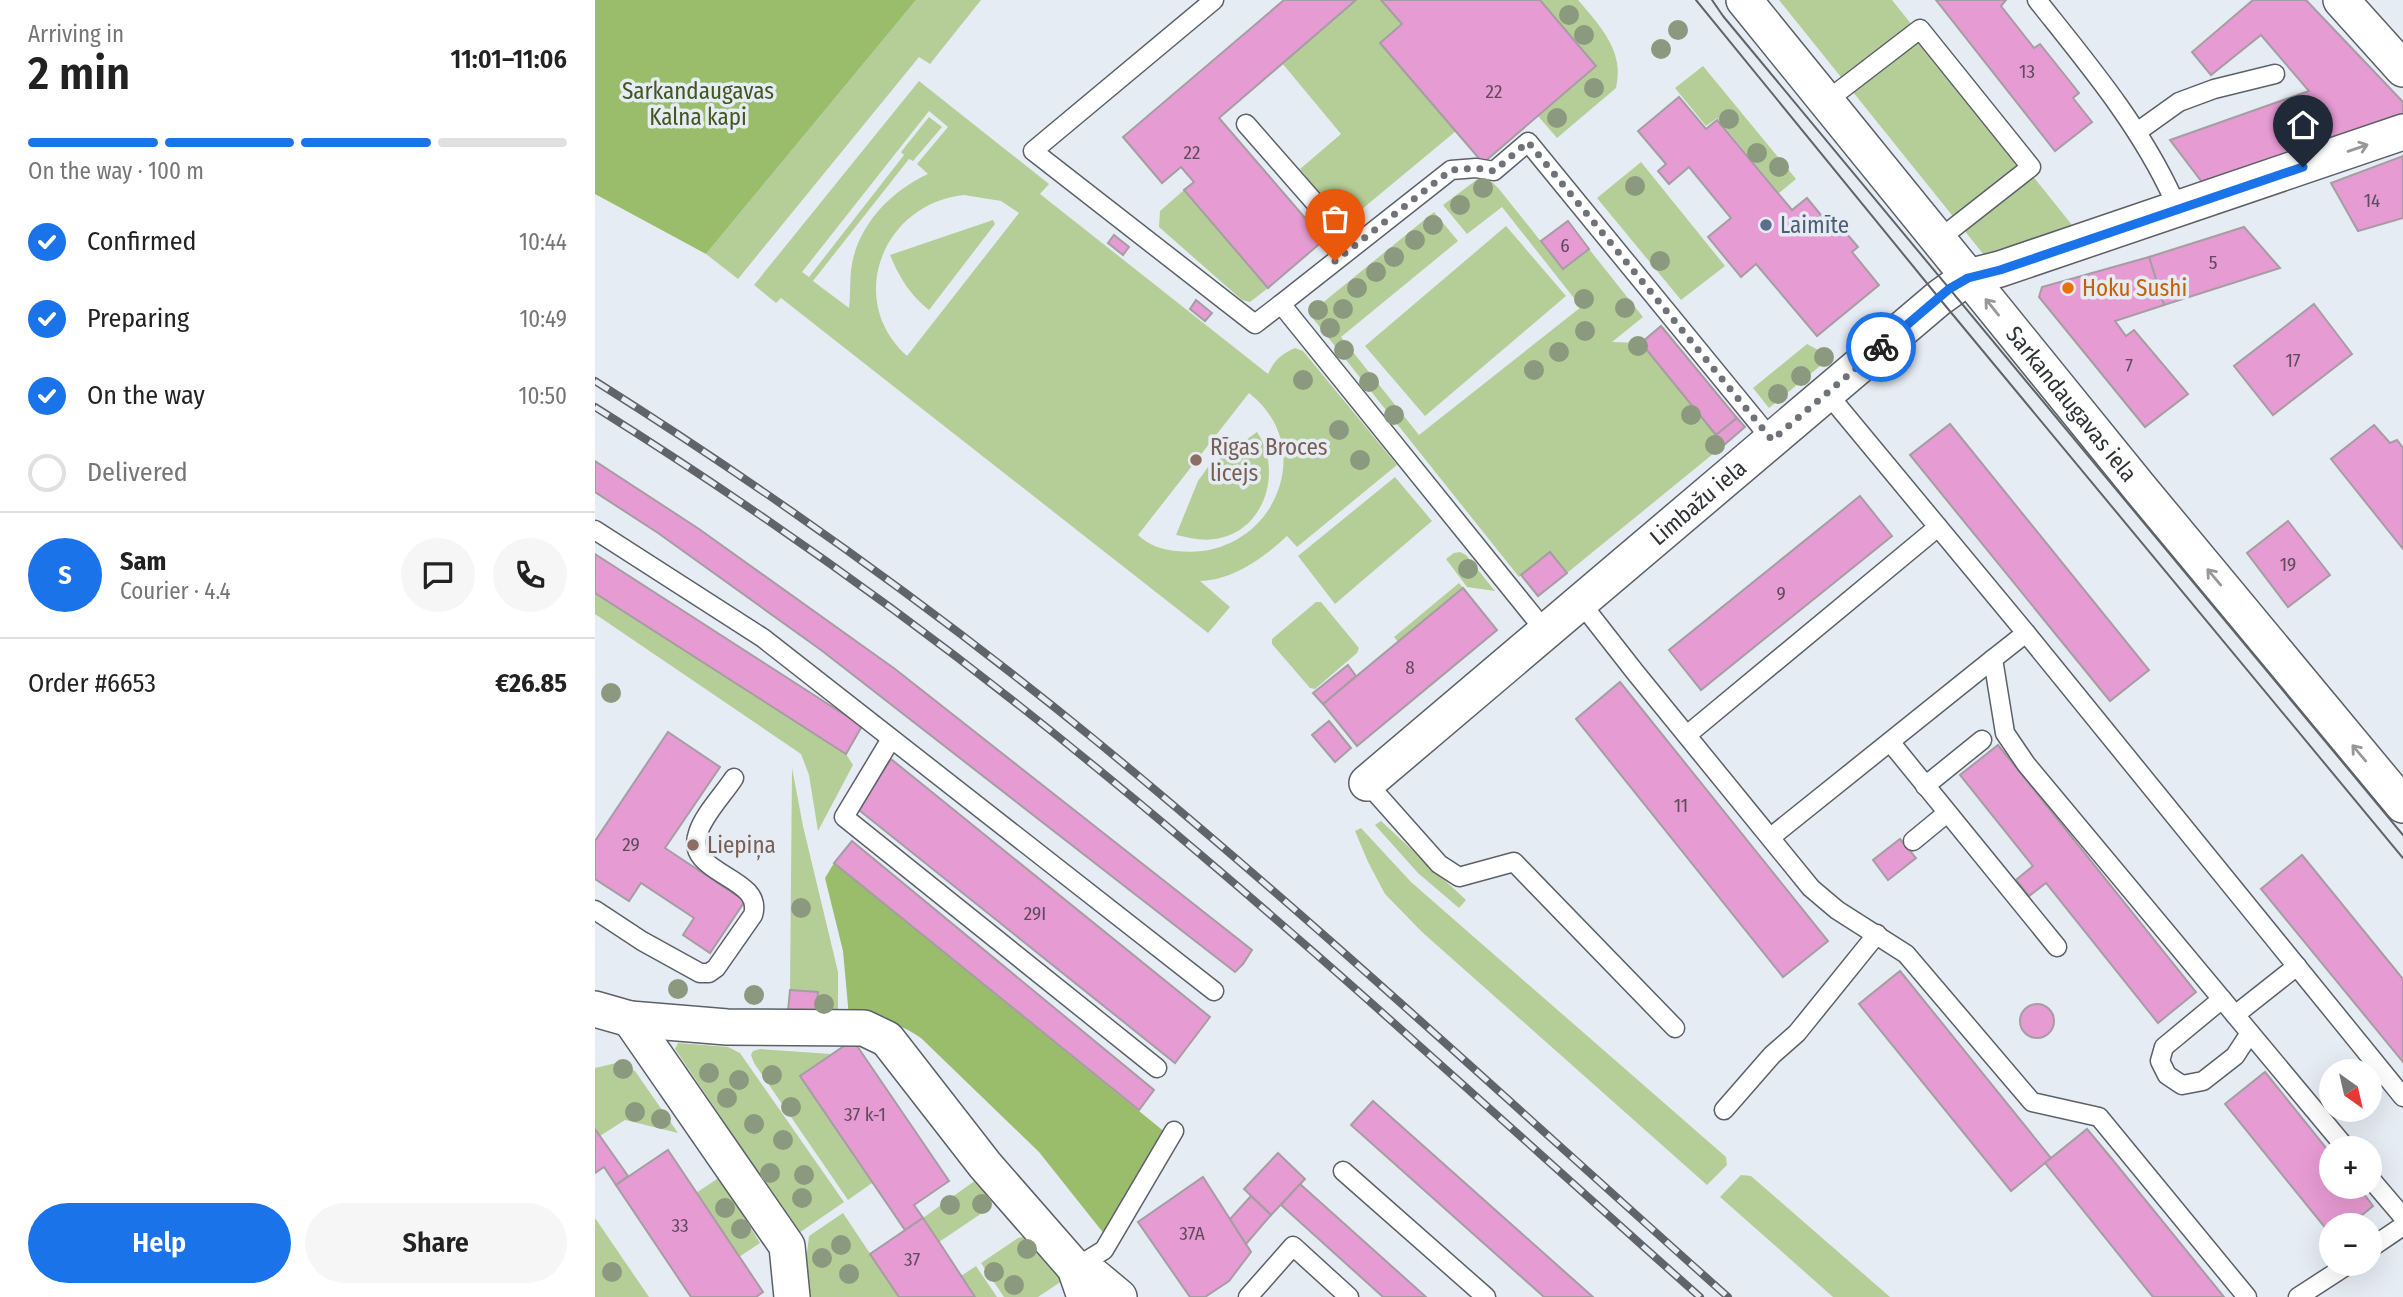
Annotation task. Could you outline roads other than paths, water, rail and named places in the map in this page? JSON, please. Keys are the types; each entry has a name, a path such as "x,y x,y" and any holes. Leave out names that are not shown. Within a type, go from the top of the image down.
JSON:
{"street":[{"name":"Sarkandaugavas iela","path":"1744,0 1968,278 2403,805"},
{"path":"2341,0 2403,69"},
{"name":"Limbažu iela","path":"1367,783 1939,298 1968,278 2000,270 2403,132"},
{"path":"595,1009 630,1019 726,1027 864,1028 887,1039 1080,1283 1095,1277 1119,1297"},
{"path":"630,1019 787,1246 792,1297"}],"lane":[{"path":"1214,0 1033,151 1255,324 1451,170 1476,168 1494,171 1528,142 1772,440"},
{"path":"2038,0 2115,99 2137,132 2173,198"},
{"path":"1825,102 1920,29 2031,167 1938,240"},
{"path":"2137,132 2179,103 2214,89 2274,74"},
{"path":"1246,124 1353,246"},
{"path":"1281,304 1546,632"},
{"path":"1827,393 2403,1097"},
{"path":"1687,735 1938,527"},
{"path":"595,530 763,638 1215,991"},
{"path":"1581,603 1811,888 1837,910 1906,954 2032,1102 2099,1116 2247,1297"},
{"path":"1771,837 2026,633"},
{"path":"1993,659 2005,733 2026,764 2336,1136"},
{"path":"891,739 844,817 1157,1068"},
{"path":"1926,786 1982,740"},
{"path":"1891,743 2057,947"},
{"path":"595,910 642,941 700,973 709,973 716,968 755,909 755,902 749,893 705,862 696,845 701,826 734,778"},
{"path":"1367,783 1439,864 1459,877 1514,862 1675,1028"},
{"path":"1913,841 1947,813"},
{"path":"1724,1110 1772,1055 1797,1033 1877,934"},
{"path":"2235,1015 2297,966"},
{"path":"2222,999 2164,1047 2160,1061 2167,1075 2182,1085 2203,1081 2235,1056 2250,1033"},
{"path":"1080,1283 1104,1250 1174,1131"},
{"path":"1343,1171 1486,1297"},
{"path":"2382,1192 2403,1217"},
{"path":"2382,1241 2403,1226"},
{"path":"1248,1297 1293,1246 1349,1297"},
{"path":"2298,1297 2331,1276"}],"tram line":[{"path":"1696,0 2403,858"},
{"path":"1712,0 2403,835"}],"railway":[{"path":"595,381 660,422 851,553 975,645 1095,740 1335,945 1728,1297"},
{"path":"595,407 783,531 905,618 1024,709 1240,888 1700,1297"}],"place":[{"name":"Laimīte","path":"1766,225"},
{"name":"Hoku Sushi","path":"2068,288"},
{"name":"Rīgas Broces licejs","path":"1196,460"},
{"name":"Liepiņa","path":"693,845"}],"park label":[{"name":"Sarkandaugavas Kalna kapi","path":"698,104"}]}
